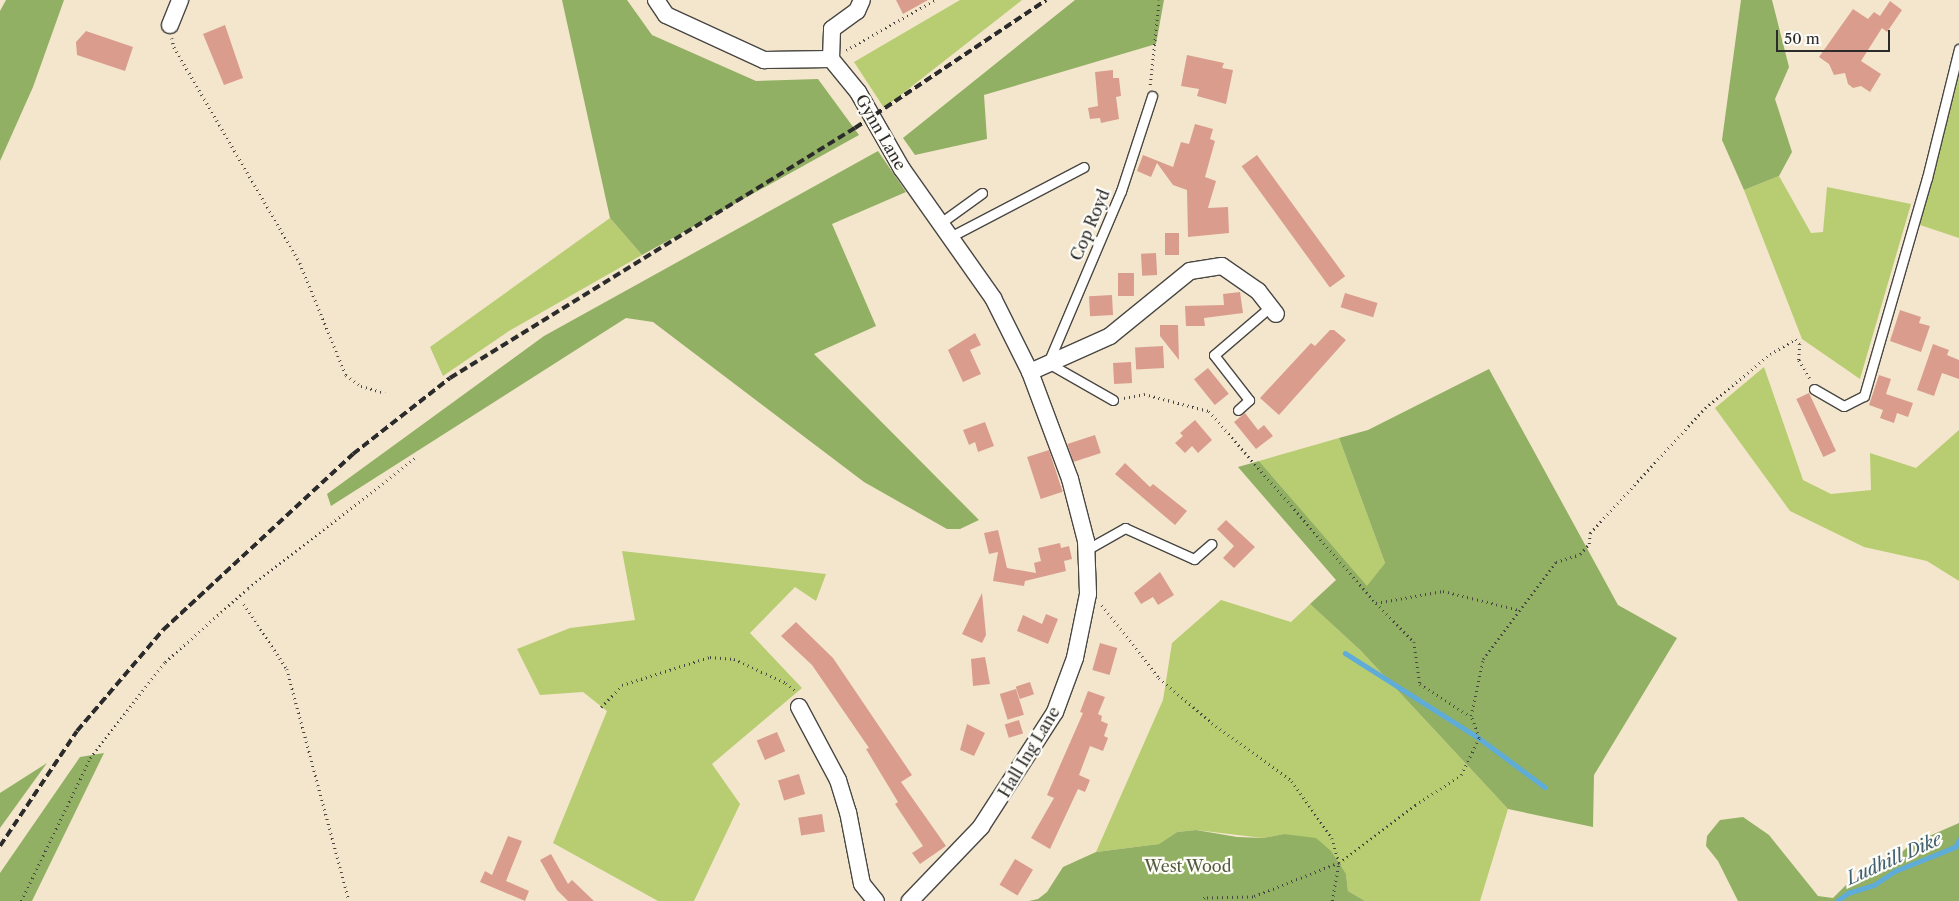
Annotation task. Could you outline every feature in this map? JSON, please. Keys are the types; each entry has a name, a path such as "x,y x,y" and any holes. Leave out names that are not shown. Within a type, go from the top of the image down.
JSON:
{"street":[{"path":"170,25 180,0"},
{"path":"656,0 666,15 764,60 831,58 832,28 857,11 862,0"},
{"name":"Gynn Lane","path":"831,58 858,92 902,169 943,231 993,298 1030,372"},
{"path":"1030,372 1110,336 1190,271 1222,266 1258,291 1273,310"},
{"name":"Hall Ing Lane","path":"910,901 981,827 1055,712 1075,658 1088,594 1086,550 1070,479 1030,372"},
{"path":"799,707 838,780 848,812 862,884 876,901"}],"lane":[{"path":"1814,389 1844,406 1864,396 1927,178 1959,49"},
{"name":"Cop Royd","path":"1048,363 1121,191 1152,96"},
{"path":"943,231 1084,167"},
{"path":"943,231 982,193"},
{"path":"1238,410 1248,400 1214,355 1273,310"},
{"path":"1048,363 1112,400"},
{"path":"1086,550 1125,528 1194,559 1211,544"}],"path":[{"path":"831,58 935,0"},
{"path":"1152,96 1150,84 1159,0"},
{"path":"174,47 300,263 346,375 361,386 385,393"},
{"path":"1201,901 1205,898 1253,897 1339,863 1414,805 1461,775 1479,738 1471,716 1483,659 1556,562 1580,554 1589,544 1590,533 1706,408 1770,354 1796,339 1800,344 1799,360 1814,389"},
{"path":"1112,400 1144,394 1209,411 1376,603 1414,642 1420,684 1471,716"},
{"path":"20,901 90,758 165,662 248,588 416,457"},
{"path":"1376,603 1443,591 1518,610"},
{"path":"1088,594 1094,595 1159,678 1212,723 1292,781 1332,838 1339,863 1332,901"},
{"path":"244,604 287,669 349,901"},
{"path":"601,707 622,685 710,657 734,659 786,683 798,693 799,707"}],"green space":[{"path":"6,0 64,0 33,87 0,161 0,11"},
{"path":"562,0 627,0 652,35 756,81 818,79 859,135 642,255 610,218"},
{"path":"960,0 1022,0 884,108 854,62"},
{"path":"1075,0 1164,0 1156,44 984,95 987,139 915,155 903,138"},
{"path":"1741,0 1772,0 1789,67 1775,99 1792,152 1779,176 1744,190 1722,140"},
{"path":"1959,76 1959,238 1920,225"},
{"path":"878,151 906,192 832,224 876,326 814,354 979,520 960,529 947,529 864,482 653,322 626,318 331,506 327,494 544,336"},
{"path":"1779,176 1811,233 1823,232 1827,187 1911,204 1860,379 1802,339 1744,190"},
{"path":"610,218 642,255 509,331 443,376 430,347"},
{"path":"1764,367 1803,480 1831,494 1871,490 1870,453 1916,468 1959,430 1959,581 1927,561 1864,547 1790,511 1715,408"},
{"path":"1489,369 1618,605 1677,638 1594,775 1593,827 1508,809 1361,651 1310,604 1336,580 1238,467 1259,461 1367,586 1385,563 1339,438 1368,430"},
{"path":"1339,438 1385,563 1367,587 1259,461"},
{"path":"622,551 826,574 816,601 795,587 750,633 802,688 712,764 740,804 694,901 658,901 553,843 607,711 583,692 540,695 517,649 570,628 635,620"},
{"path":"1221,600 1291,622 1310,604 1361,651 1508,809 1480,901 1365,901 1348,891 1346,874 1284,834 1263,838 1196,830 1177,832 1159,844 1096,852 1163,700 1172,643"},
{"path":"104,753 32,901 0,901 0,873 80,757"},
{"path":"47,763 0,828 0,793"},
{"path":"1743,817 1769,835 1818,896 1833,898 1846,885 1893,860 1911,844 1959,823 1959,901 1738,901 1718,861 1706,846 1707,836 1720,820"},
{"name":"West Wood","path":"1196,830 1237,837 1263,838 1284,834 1316,838 1331,851 1346,874 1348,891 1365,901 1029,901 1038,899 1047,892 1063,867 1096,852 1159,844 1177,832"}],"building":[{"path":"896,0 928,0 903,14"},
{"path":"1890,1 1902,10 1887,32 1882,28 1861,61 1881,74 1870,92 1861,86 1853,88 1848,84 1845,73 1834,75 1829,64 1819,57 1853,9 1868,19 1874,12 1880,16"},
{"path":"225,25 243,78 224,85 203,34"},
{"path":"86,31 133,47 125,71 77,55 76,42"},
{"path":"1187,55 1224,63 1222,68 1233,70 1226,104 1197,96 1199,89 1181,86"},
{"path":"1113,70 1113,78 1119,78 1121,96 1116,97 1119,119 1101,123 1100,118 1090,119 1088,108 1098,106 1095,72"},
{"path":"1195,124 1213,129 1210,139 1215,141 1205,177 1216,181 1208,208 1228,207 1229,233 1188,237 1187,190 1173,185 1157,163 1151,177 1137,171 1143,155 1173,167 1181,142 1189,144"},
{"path":"1257,155 1345,276 1330,288 1242,166"},
{"path":"1165,233 1179,233 1179,255 1165,255"},
{"path":"1156,253 1157,275 1142,276 1141,254"},
{"path":"1118,273 1134,273 1134,296 1118,296"},
{"path":"1240,292 1243,313 1204,318 1205,326 1186,326 1185,306 1224,305 1223,294"},
{"path":"1345,293 1378,303 1373,317 1341,307"},
{"path":"1112,295 1113,315 1090,316 1089,296"},
{"path":"1900,310 1921,317 1919,323 1930,326 1921,352 1890,341"},
{"path":"1160,325 1178,325 1179,360 1160,336"},
{"path":"1330,330 1334,330 1346,340 1279,415 1260,398 1311,343 1315,346"},
{"path":"975,333 981,345 970,350 981,374 963,382 948,350"},
{"path":"1933,344 1949,350 1947,355 1959,360 1959,379 1942,373 1934,396 1917,390"},
{"path":"1163,346 1164,368 1136,369 1135,347"},
{"path":"1131,362 1132,383 1114,384 1113,363"},
{"path":"1208,368 1229,394 1215,405 1194,379"},
{"path":"1879,375 1891,379 1886,394 1913,403 1908,417 1897,413 1894,423 1880,418 1883,410 1869,405"},
{"path":"1809,393 1836,451 1823,457 1796,399"},
{"path":"1245,413 1258,430 1264,425 1273,436 1256,449 1234,422"},
{"path":"1195,420 1212,440 1198,453 1192,446 1185,453 1175,443 1183,436 1180,433"},
{"path":"985,422 994,446 978,452 975,442 969,445 963,430"},
{"path":"1095,435 1101,453 1073,462 1067,444"},
{"path":"1049,450 1063,492 1041,499 1027,457"},
{"path":"1125,463 1150,487 1153,484 1187,511 1175,525 1115,474"},
{"path":"1226,520 1255,547 1234,568 1223,558 1234,546 1217,529"},
{"path":"998,530 1007,568 1036,573 1034,563 1041,561 1038,548 1060,543 1061,548 1069,546 1072,559 1064,561 1066,571 1025,581 1024,586 993,581 998,552 989,554 984,533"},
{"path":"1160,572 1174,595 1158,605 1153,597 1141,604 1134,593"},
{"path":"982,593 986,635 982,643 962,634"},
{"path":"1046,614 1058,619 1048,644 1017,631 1023,615 1042,624"},
{"path":"796,622 833,658 912,775 901,782 946,846 920,864 912,853 923,846 895,804 898,802 866,749 869,748 812,665 781,636"},
{"path":"1100,643 1117,648 1110,675 1092,670"},
{"path":"985,657 990,684 973,686 971,659"},
{"path":"1030,682 1034,694 1020,699 1016,687"},
{"path":"1016,689 1024,715 1008,720 1000,694"},
{"path":"1088,691 1105,697 1098,714 1102,716 1101,721 1108,724 1104,736 1108,738 1103,751 1090,746 1079,775 1090,780 1085,792 1078,789 1050,849 1031,838 1054,798 1047,795 1083,713 1080,712"},
{"path":"1019,720 1023,733 1009,738 1005,724"},
{"path":"967,724 985,733 974,756 960,750"},
{"path":"777,732 785,751 765,760 757,741"},
{"path":"799,774 805,794 784,801 778,780"},
{"path":"822,814 825,832 801,836 798,818"},
{"path":"508,836 522,841 506,881 529,891 525,901 480,882 485,871 492,875"},
{"path":"551,854 568,884 572,880 594,901 568,901 557,890 540,860"},
{"path":"1015,859 1033,870 1018,896 1000,885"}],"waterway":[{"path":"1345,653 1479,738 1545,787"},
{"name":"Ludhill Dike","path":"1837,901 1848,893 1874,885 1895,871 1955,847 1959,840"}],"railway":[{"path":"0,846 77,731 163,630 353,454 450,378 855,128 1046,0"}]}
